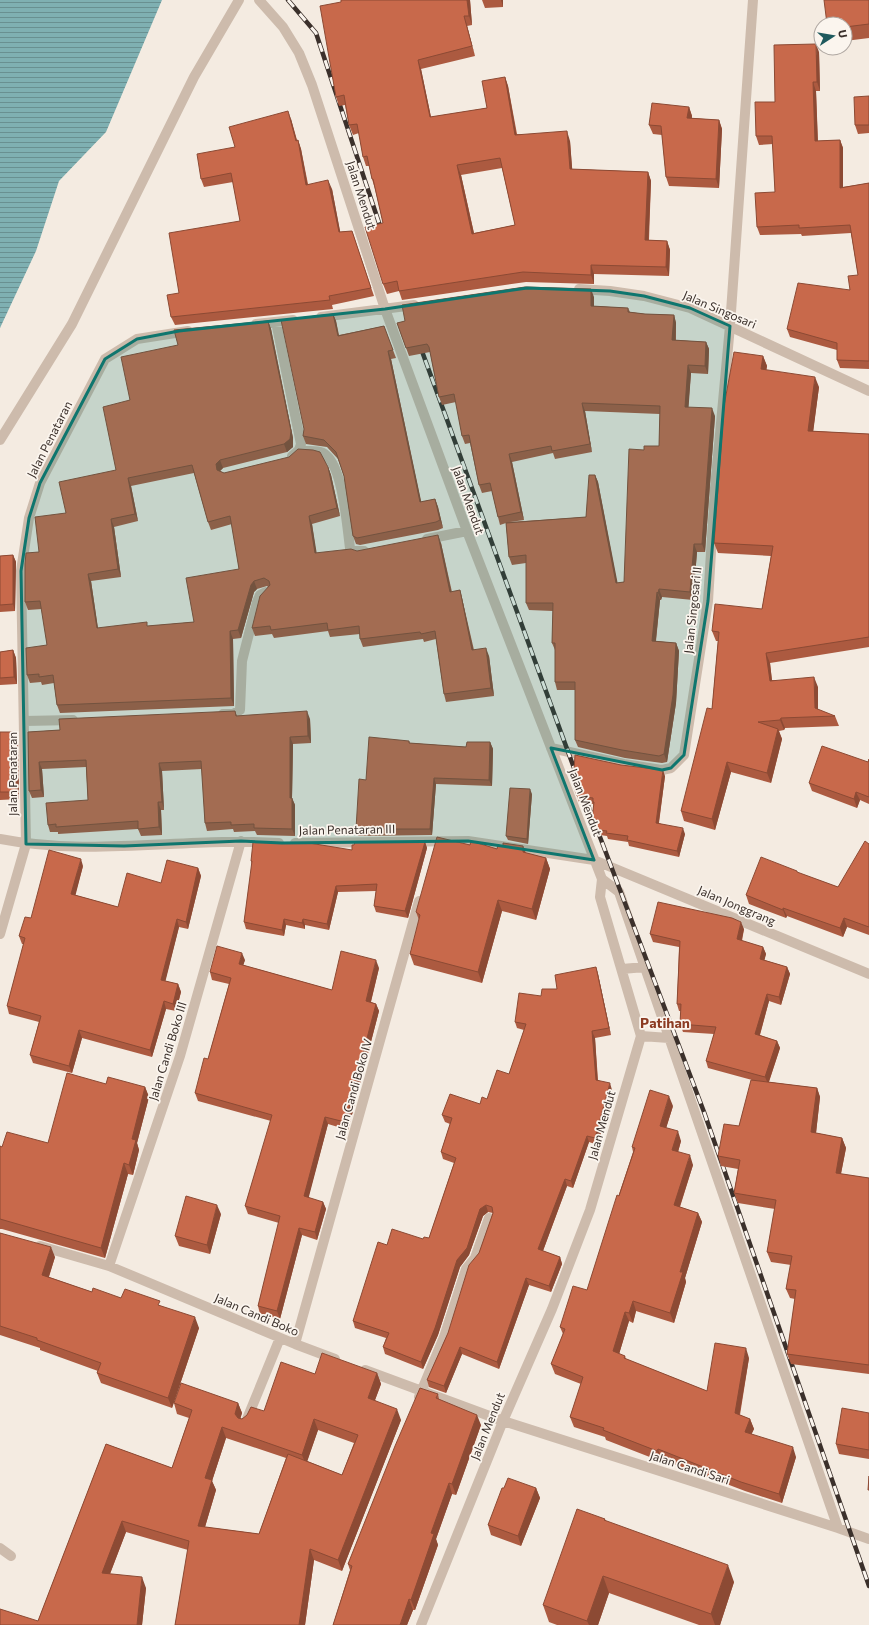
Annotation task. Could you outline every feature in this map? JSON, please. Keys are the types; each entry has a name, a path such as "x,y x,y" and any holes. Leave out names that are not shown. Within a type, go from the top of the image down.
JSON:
{"street":[{"path":"0,440 72,324 194,77 238,0"},
{"name":"Jalan Mendut","path":"259,0 283,27 299,53 312,85 385,309 467,531 602,879 600,897 641,1036 590,1210 552,1309 503,1421 421,1625"},
{"name":"Jalan Singosari II","path":"551,748 624,764 662,770 671,768 684,755 708,601 715,488 730,326 753,0"},
{"name":"Jalan Singosari","path":"571,289 610,291 644,296 690,308 869,391"},
{"path":"246,325 422,304"},
{"path":"276,322 300,438 299,450 295,455 282,460"},
{"name":"Jalan Penataran","path":"0,934 26,844 22,571 29,518 40,483 106,359 137,339 202,329"},
{"path":"299,450 323,452 332,462 344,502 350,548 359,552 374,549"},
{"path":"420,540 467,531"},
{"path":"210,714 233,714 240,710 242,661 257,602 260,595 266,592"},
{"path":"25,722 86,719"},
{"path":"0,839 26,844"},
{"name":"Jalan Penataran III","path":"26,844 124,846 241,841 435,845 468,841 594,860"},
{"name":"Jalan Candi Boko III","path":"109,1266 180,1056 241,841"},
{"name":"Jalan Jonggrang","path":"594,860 869,974"},
{"path":"602,879 619,892 838,1528"},
{"name":"Jalan Candi Boko IV","path":"295,1344 421,894"},
{"path":"622,969 645,967"},
{"path":"641,1036 669,1038"},
{"path":"416,1405 444,1337 466,1269 475,1258 489,1218"},
{"name":"Jalan Candi Boko","path":"29,1243 109,1266 295,1344 503,1421"},
{"path":"246,1423 280,1338"},
{"name":"Jalan Candi Sari","path":"503,1421 869,1539"},
{"path":"0,1548 11,1556"}],"highlighted area":[{"path":"527,288 610,291 644,296 690,308 730,326 708,601 684,755 671,768 662,770 551,748 594,860 468,841 282,843 241,841 124,846 26,844 21,571 29,518 40,483 105,359 137,339 179,331 385,309"}],"water":[{"path":"0,0 162,0 106,132 59,181 36,251 0,328"}],"building":[{"path":"341,0 467,0 469,16 464,16 472,46 418,60 430,117 487,108 482,81 505,77 515,135 567,131 570,169 648,172 645,240 667,241 666,267 591,265 591,275 523,272 399,291 397,281 383,284 365,227 383,223 367,156 363,157 357,124 349,125 344,95 336,97 320,6 341,2","holes":["500,158 515,225 472,234 457,165"]},
{"path":"824,0 869,0 869,24 853,26 853,16 826,16"},
{"path":"813,44 813,56 816,56 817,82 813,82 815,141 840,140 840,188 869,183 869,361 837,360 837,343 787,329 798,283 850,290 848,276 858,275 850,225 799,228 799,225 757,227 755,193 775,192 772,136 756,136 755,102 775,102 774,45"},
{"path":"869,96 869,125 855,125 854,97"},
{"path":"652,103 689,107 687,118 719,120 716,179 666,177 661,126 649,125"},
{"path":"288,111 296,141 298,140 306,185 328,180 339,232 352,231 371,288 329,296 330,300 171,317 167,295 179,293 169,233 240,221 231,173 201,179 197,154 235,147 229,127"},
{"path":"525,287 591,289 591,306 628,308 628,312 645,314 674,315 672,340 706,342 705,366 688,365 685,407 712,408 702,544 694,544 690,592 659,589 658,593 657,592 652,641 676,643 673,695 664,754 659,756 575,740 575,682 555,682 555,643 552,643 553,603 526,603 526,555 509,557 506,523 586,517 589,475 595,475 616,583 624,582 629,449 644,450 644,446 659,446 660,406 582,403 590,444 552,451 551,446 509,454 521,512 498,517 490,483 479,485 469,435 462,436 454,394 439,397 429,347 427,344 406,348 397,323 405,321 402,305"},
{"path":"333,314 338,336 384,326 393,350 388,351 420,502 435,499 440,520 357,538 353,536 344,476 336,452 324,440 303,436 304,429 281,320"},
{"path":"268,321 291,431 290,439 284,444 220,460 216,464 217,470 224,473 289,457 298,449 320,452 328,467 337,508 309,516 315,553 351,549 357,551 438,535 450,592 460,590 472,650 486,648 491,688 444,694 435,631 421,634 420,632 360,639 359,626 328,630 327,623 271,630 270,626 252,628 260,596 270,585 269,581 264,578 254,581 251,585 238,630 230,631 231,698 57,705 53,675 39,677 39,674 27,675 26,648 47,645 40,601 25,602 26,553 39,552 35,517 66,513 59,482 116,470 103,407 130,400 121,357 178,345 174,330","holes":["192,465 208,522 230,516 239,569 186,578 194,622 147,626 147,622 97,628 88,574 118,569 111,519 135,514 128,478"]},
{"path":"734,352 763,356 761,369 815,377 808,431 869,434 869,637 766,653 770,681 814,677 815,708 835,716 781,718 780,720 758,722 778,729 767,773 727,762 712,819 681,811 707,708 712,709 719,632 712,631 715,604 762,609 773,546 714,543 724,406"},
{"path":"13,555 13,604 0,605 0,556"},
{"path":"13,650 14,677 0,678 0,652"},
{"path":"235,711 236,716 307,711 308,736 290,737 290,798 292,798 292,829 254,828 254,824 231,825 231,822 205,823 201,761 159,763 162,802 158,802 159,827 138,829 138,821 56,827 56,824 48,825 46,803 88,800 86,760 39,762 41,790 29,791 28,732 60,730 59,719"},
{"path":"0,732 15,732 16,792 0,792"},
{"path":"369,737 409,741 409,743 466,747 467,742 490,742 489,780 434,778 430,829 356,829 359,779 366,780"},
{"path":"822,746 868,762 869,759 869,797 856,792 854,799 809,783"},
{"path":"575,755 621,765 663,770 656,823 683,828 677,851 627,840 628,836 591,829 594,802 593,798 577,796 573,785"},
{"path":"510,788 530,789 527,839 506,836"},
{"path":"437,837 470,845 471,841 497,849 498,845 503,846 503,843 523,846 523,852 546,858 532,909 498,900 478,972 410,954 420,915 416,912"},
{"path":"865,841 869,844 869,927 844,918 840,928 783,908 783,910 746,895 761,857 838,887"},
{"path":"253,842 309,843 352,850 352,845 354,845 355,842 425,842 405,911 374,906 377,884 336,886 327,924 303,919 302,923 284,919 282,930 244,922"},
{"path":"49,850 81,859 71,894 118,907 127,873 161,883 167,860 198,868 186,922 177,919 161,980 178,984 173,1004 164,1001 150,1050 79,1030 69,1066 30,1055 41,1016 7,1006 25,938 19,936 25,917 31,918"},
{"path":"658,902 732,918 741,922 737,939 763,947 760,959 787,967 779,997 767,994 755,1034 777,1041 765,1077 706,1061 716,1027 680,1024 681,1004 677,1004 680,941 650,934"},
{"path":"217,946 242,953 239,964 332,990 341,951 376,960 366,1001 376,1004 345,1122 325,1117 304,1196 323,1202 315,1232 299,1228 277,1311 258,1306 280,1216 245,1206 272,1115 195,1093 204,1058 208,1059 231,978 210,972"},
{"path":"596,967 609,1028 592,1031 596,1080 610,1083 595,1138 587,1136 571,1181 565,1179 538,1249 560,1257 549,1286 526,1278 497,1362 460,1347 444,1386 427,1380 448,1333 469,1265 479,1253 493,1213 492,1207 486,1205 480,1209 467,1248 457,1260 435,1328 421,1362 383,1347 389,1333 353,1321 378,1242 387,1245 392,1229 423,1239 424,1237 429,1238 456,1158 441,1152 452,1118 442,1115 450,1094 480,1104 482,1097 487,1099 497,1070 509,1074 526,1024 515,1022 519,993 541,996 542,989 557,989 555,975"},
{"path":"67,1073 106,1084 108,1077 145,1087 132,1139 136,1140 129,1165 124,1163 101,1248 0,1219 0,1146 2,1147 7,1132 48,1143"},
{"path":"751,1080 817,1088 811,1132 842,1138 836,1173 869,1178 869,1365 787,1354 796,1290 786,1289 792,1256 767,1252 776,1200 734,1193 740,1160 718,1156 724,1124 739,1126"},
{"path":"650,1090 669,1096 660,1126 678,1131 672,1150 690,1155 674,1205 698,1213 680,1272 683,1272 670,1313 633,1301 629,1313 625,1312 613,1351 625,1356 624,1358 707,1391 715,1343 746,1348 735,1413 750,1419 745,1432 793,1447 779,1494 741,1482 658,1449 657,1451 603,1430 604,1428 570,1417 583,1377 551,1364 565,1329 560,1327 573,1286 587,1290 617,1195 619,1196 635,1148 632,1147"},
{"path":"186,1196 217,1205 207,1245 175,1236"},
{"path":"0,1233 51,1247 42,1275 92,1292 93,1288 121,1298 125,1289 160,1301 158,1305 195,1317 168,1398 97,1373 101,1363 37,1340 37,1338 0,1326"},
{"path":"322,1353 377,1373 368,1398 397,1409 338,1560 310,1549 299,1625 175,1625 189,1541 122,1521 102,1573 142,1577 137,1625 0,1625 0,1609 38,1621 106,1444 172,1468 192,1410 174,1403 181,1383 238,1403 235,1414 238,1418 242,1419 247,1415 251,1407 264,1411 281,1362 315,1374","holes":["314,1419 358,1435 342,1475 288,1454 259,1534 198,1526 212,1480 205,1478 222,1427 302,1455"]},
{"path":"420,1388 438,1394 436,1398 477,1415 452,1484 449,1483 431,1533 434,1534 411,1600 409,1599 400,1625 333,1625 352,1566 348,1564"},
{"path":"842,1408 869,1413 869,1450 836,1444"},
{"path":"508,1478 536,1488 518,1536 488,1525 502,1488 504,1488"},
{"path":"577,1509 728,1565 711,1614 603,1576 587,1621 543,1605"}],"railway":[{"path":"288,0 316,33 383,235"},
{"path":"419,343 578,779"},
{"path":"583,792 704,1112 869,1586"}],"district":[{"name":"Patihan","path":"665,1022"}]}
